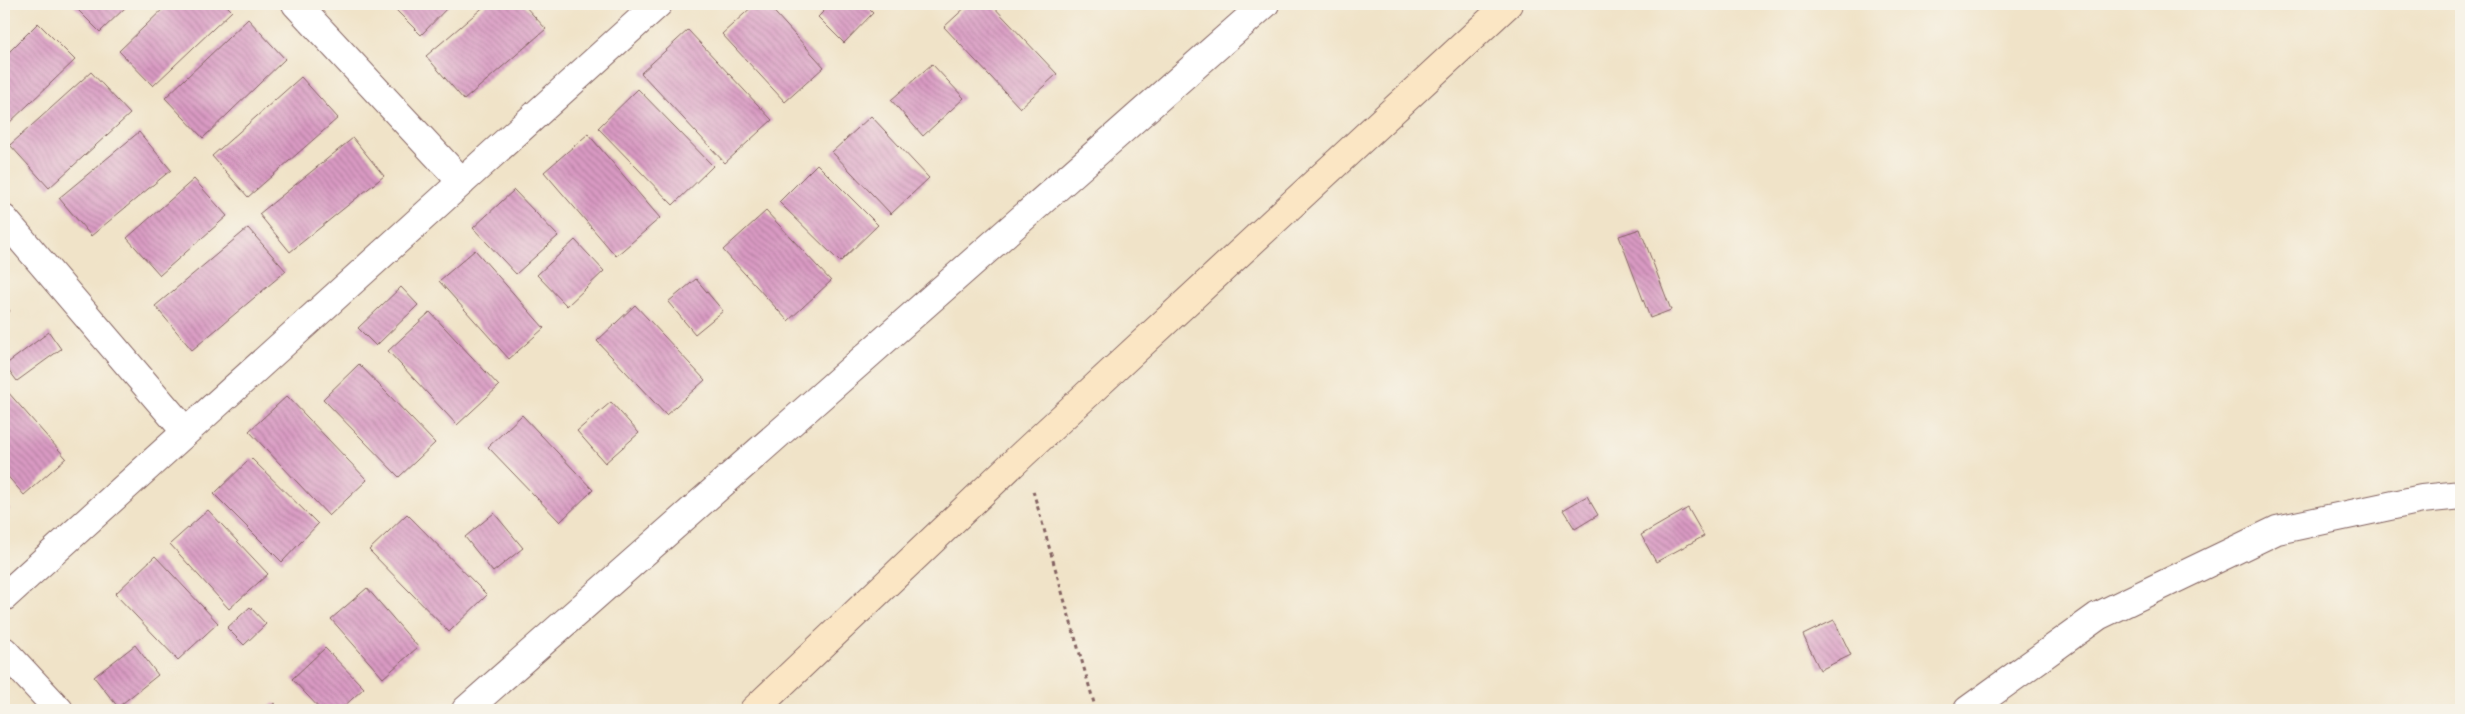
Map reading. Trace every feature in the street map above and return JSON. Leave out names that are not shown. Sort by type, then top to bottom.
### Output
[{"type":"street","points":[[296,4],[462,182]]},
{"type":"street","points":[[4,597],[658,4]]},
{"type":"street","points":[[466,710],[1265,4]]},
{"type":"street","points":[[754,710],[1023,454],[1508,4]]},
{"type":"street","points":[[4,219],[186,432]]},
{"type":"street","points":[[1968,710],[2098,616],[2277,530],[2422,499],[2461,495]]},
{"type":"street","points":[[4,651],[59,710]]},
{"type":"path","points":[[1023,454],[1096,710]]},
{"type":"building","points":[[72,4],[129,4],[100,32]]},
{"type":"building","points":[[168,4],[225,4],[232,11],[153,86],[119,51]]},
{"type":"building","points":[[390,4],[451,4],[421,35]]},
{"type":"building","points":[[487,4],[523,4],[546,29],[464,100],[426,56]]},
{"type":"building","points":[[755,4],[767,4],[824,67],[785,102],[722,34]]},
{"type":"building","points":[[831,4],[864,4],[873,13],[844,43],[818,17]]},
{"type":"building","points":[[969,4],[991,4],[1057,74],[1020,108],[944,27]]},
{"type":"building","points":[[248,19],[285,59],[203,138],[165,98]]},
{"type":"building","points":[[38,23],[75,60],[7,125],[4,122],[4,57]]},
{"type":"building","points":[[688,30],[772,120],[725,163],[641,73]]},
{"type":"building","points":[[932,64],[964,98],[923,136],[891,100]]},
{"type":"building","points":[[91,72],[130,114],[49,188],[10,145]]},
{"type":"building","points":[[301,77],[338,118],[248,197],[212,156]]},
{"type":"building","points":[[638,89],[713,166],[673,205],[598,128]]},
{"type":"building","points":[[871,116],[929,178],[891,214],[832,152]]},
{"type":"building","points":[[139,132],[171,170],[91,236],[59,198]]},
{"type":"building","points":[[588,134],[660,218],[616,256],[544,172]]},
{"type":"building","points":[[353,138],[384,176],[290,252],[259,214]]},
{"type":"building","points":[[817,164],[878,225],[840,262],[779,202]]},
{"type":"building","points":[[194,179],[227,216],[160,275],[127,238]]},
{"type":"building","points":[[514,190],[558,236],[516,274],[473,228]]},
{"type":"building","points":[[766,211],[831,281],[788,321],[723,250]]},
{"type":"building","points":[[248,228],[286,271],[192,350],[155,306]]},
{"type":"building","points":[[1640,229],[1671,310],[1650,318],[1619,236]]},
{"type":"building","points":[[575,240],[604,271],[567,306],[537,275]]},
{"type":"building","points":[[475,250],[544,328],[509,359],[439,281]]},
{"type":"building","points":[[696,279],[723,311],[695,334],[668,302]]},
{"type":"building","points":[[401,287],[418,305],[376,346],[358,328]]},
{"type":"building","points":[[4,304],[10,311],[4,317]]},
{"type":"building","points":[[635,305],[705,380],[666,415],[597,341]]},
{"type":"building","points":[[430,312],[499,386],[457,425],[388,351]]},
{"type":"building","points":[[49,332],[61,349],[17,381],[5,365]]},
{"type":"building","points":[[359,364],[435,443],[399,477],[323,399]]},
{"type":"building","points":[[7,391],[66,458],[24,495],[4,472],[4,394]]},
{"type":"building","points":[[287,396],[367,480],[329,516],[249,431]]},
{"type":"building","points":[[611,402],[639,433],[605,463],[577,431]]},
{"type":"building","points":[[522,415],[593,490],[560,522],[488,447]]},
{"type":"building","points":[[251,458],[318,524],[282,562],[214,494]]},
{"type":"building","points":[[1587,496],[1598,515],[1575,529],[1563,510]]},
{"type":"building","points":[[4,502],[10,509],[4,515]]},
{"type":"building","points":[[1688,508],[1704,536],[1656,562],[1641,535]]},
{"type":"building","points":[[208,510],[268,574],[229,609],[170,544]]},
{"type":"building","points":[[494,513],[523,548],[493,572],[465,537]]},
{"type":"building","points":[[407,514],[487,595],[449,632],[369,550]]},
{"type":"building","points":[[155,556],[218,623],[178,660],[115,594]]},
{"type":"building","points":[[367,588],[418,647],[383,678],[331,619]]},
{"type":"building","points":[[250,607],[266,624],[244,645],[227,628]]},
{"type":"building","points":[[1834,620],[1851,655],[1820,670],[1803,635]]},
{"type":"building","points":[[135,645],[158,675],[118,707],[94,677]]},
{"type":"building","points":[[325,648],[364,688],[340,710],[321,710],[292,679]]},
{"type":"building","points":[[274,703],[280,710],[266,710]]}]
